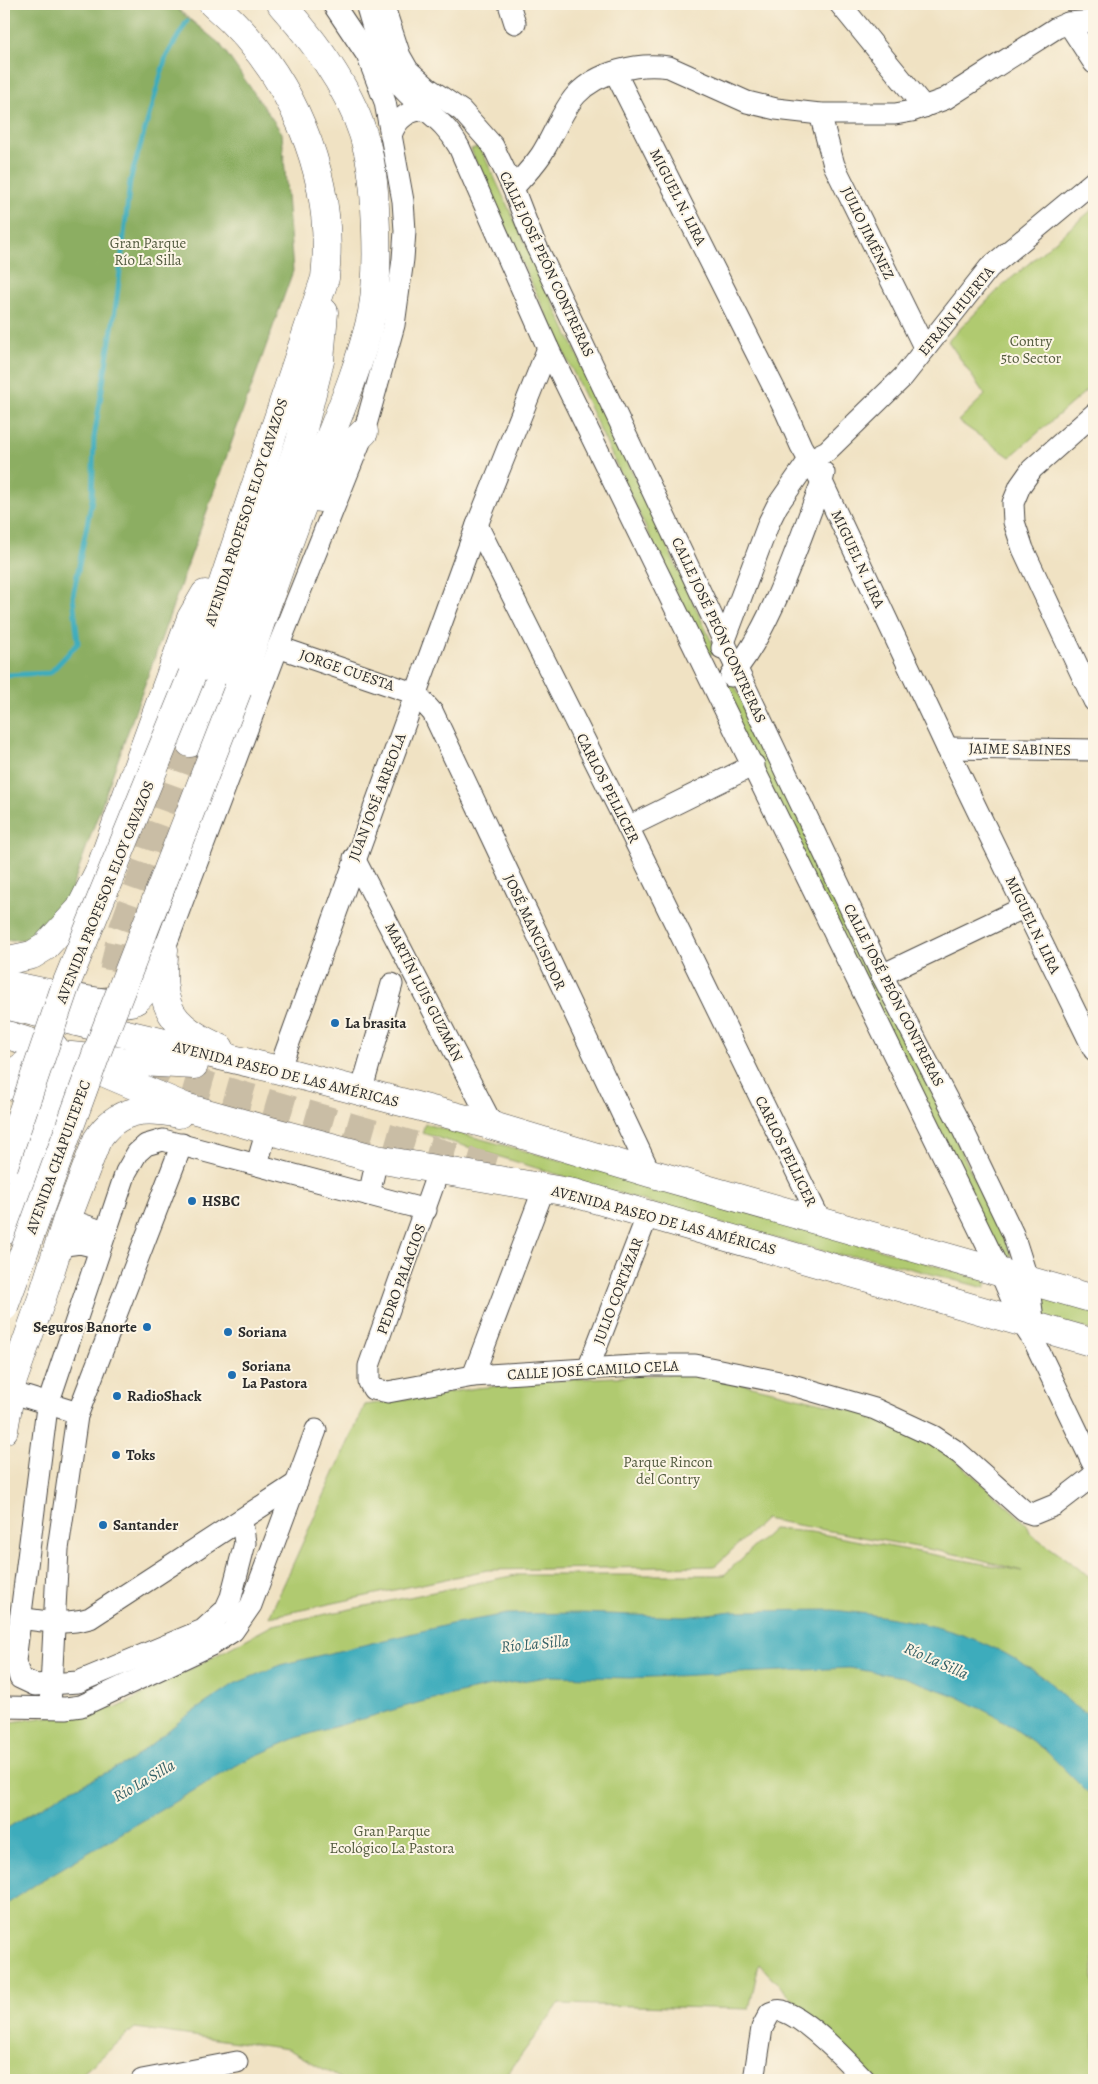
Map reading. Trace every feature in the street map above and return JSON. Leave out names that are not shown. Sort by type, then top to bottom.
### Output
[{"type":"main road","name":"AVENIDA PROFESOR ELOY CAVAZOS","points":[[55,1043],[65,987],[192,675],[325,278],[328,252],[325,216],[313,155],[301,123],[286,92],[269,65],[253,44],[213,4]]},
{"type":"main road","points":[[108,1033],[238,689],[285,549],[358,362],[372,311],[377,262],[372,178],[368,151],[346,95],[328,65],[299,24],[280,4]]},
{"type":"main road","points":[[190,743],[300,441],[320,361],[324,323],[325,278]]},
{"type":"main road","points":[[285,549],[317,503],[351,445],[364,432]]},
{"type":"main road","points":[[4,961],[32,955],[45,948],[80,909],[100,869],[191,618],[235,545]]},
{"type":"main road","points":[[68,923],[65,942],[68,971],[72,984],[80,998]]},
{"type":"main road","points":[[4,984],[122,1004],[136,1000],[145,988],[164,950]]},
{"type":"main road","points":[[164,950],[162,990],[170,1012],[199,1038],[269,1067]]},
{"type":"main road","points":[[11,1007],[55,1043],[116,1061],[183,1055],[317,1094],[353,1098],[364,1097],[365,1093]]},
{"type":"main road","name":"AVENIDA PASEO DE LAS AMÉRICAS","points":[[11,1007],[183,1055],[269,1067],[493,1126],[650,1173],[1094,1299]]},
{"type":"main road","name":"AVENIDA CHAPULTEPEC","points":[[4,1307],[108,1033]]},
{"type":"main road","name":"AVENIDA PASEO DE LAS AMÉRICAS","points":[[4,1034],[39,1045],[55,1043],[185,1107],[377,1159],[574,1193],[1031,1330],[1094,1343]]},
{"type":"main road","points":[[4,1087],[18,1069],[55,1043]]},
{"type":"main road","points":[[4,1166],[55,1043]]},
{"type":"main road","points":[[4,1231],[52,1102],[60,1072],[55,1043]]},
{"type":"main road","points":[[183,1055],[169,1085],[172,1097],[185,1107]]},
{"type":"main road","points":[[4,1430],[8,1396],[67,1219],[97,1140],[105,1128],[121,1116],[155,1109],[230,1124],[258,1127]]},
{"type":"street","points":[[340,12],[361,16],[372,4]]},
{"type":"street","name":"CALLE JOSÉ PEÓN CONTRERAS","points":[[372,4],[390,72],[404,89],[429,110],[450,132],[459,147],[548,348],[706,672],[754,765],[1001,1274],[1031,1330]]},
{"type":"street","name":"CALLE JOSÉ PEÓN CONTRERAS","points":[[372,4],[408,70],[428,88],[462,111],[483,132],[493,146],[513,188],[532,237],[882,975],[962,1128],[1013,1234],[1028,1280],[1031,1330]]},
{"type":"street","points":[[840,4],[924,107]]},
{"type":"street","points":[[164,950],[278,647],[364,432],[394,325],[403,259],[403,201],[385,102],[367,55],[340,12]]},
{"type":"street","points":[[513,188],[540,156],[574,97],[583,88],[615,72],[642,66],[668,67],[747,102],[776,109],[820,114],[879,115],[924,107],[945,99],[1056,28],[1068,23],[1094,21]]},
{"type":"street","points":[[1068,23],[1094,63]]},
{"type":"street","name":"MIGUEL N. LIRA","points":[[615,72],[818,456]]},
{"type":"street","points":[[391,136],[394,128],[406,114],[419,109],[429,110]]},
{"type":"street","name":"JULIO JIMÉNEZ","points":[[820,114],[834,165],[925,349]]},
{"type":"street","points":[[459,147],[483,132]]},
{"type":"street","name":"EFRAÍN HUERTA","points":[[706,672],[725,644],[773,514],[818,456],[903,376],[989,268],[1094,181]]},
{"type":"street","points":[[477,525],[548,348]]},
{"type":"street","points":[[1094,414],[1032,469],[1020,486],[1013,503],[1014,522],[1023,549],[1094,701]]},
{"type":"street","points":[[716,692],[738,668],[752,648],[771,609],[822,482],[818,456]]},
{"type":"street","name":"MIGUEL N. LIRA","points":[[822,482],[947,748],[1094,1050]]},
{"type":"street","name":"JUAN JOSÉ ARREOLA","points":[[269,1067],[354,858],[477,525]]},
{"type":"street","name":"CARLOS PELLICER","points":[[477,525],[628,827],[821,1222]]},
{"type":"street","name":"JORGE CUESTA","points":[[278,647],[416,694]]},
{"type":"street","name":"JOSÉ MANCISIDOR","points":[[416,694],[433,713],[650,1173]]},
{"type":"street","name":"JAIME SABINES","points":[[947,748],[1094,750]]},
{"type":"street","points":[[628,827],[754,765]]},
{"type":"street","name":"MARTÍN LUIS GUZMÁN","points":[[354,858],[493,1126]]},
{"type":"street","points":[[882,975],[1025,907]]},
{"type":"street","points":[[365,1093],[392,984]]},
{"type":"street","points":[[257,1164],[258,1127]]},
{"type":"street","points":[[242,1521],[245,1543],[231,1597],[225,1610],[212,1623],[196,1633],[134,1657],[92,1678],[68,1684],[35,1685],[26,1682],[17,1673],[15,1661],[48,1403],[102,1240],[126,1172],[136,1153],[146,1145],[163,1140],[426,1210]]},
{"type":"street","points":[[50,1707],[58,1549],[78,1413],[182,1144]]},
{"type":"street","points":[[369,1195],[377,1159]]},
{"type":"street","name":"PEDRO PALACIOS","points":[[372,1389],[369,1382],[369,1366],[440,1169]]},
{"type":"street","points":[[473,1376],[544,1188]]},
{"type":"street","name":"JULIO CORTÁZAR","points":[[588,1369],[648,1214]]},
{"type":"street","points":[[67,1219],[102,1240]]},
{"type":"street","points":[[58,1246],[102,1240]]},
{"type":"street","points":[[1031,1330],[1094,1466]]},
{"type":"street","name":"CALLE JOSÉ CAMILO CELA","points":[[372,1389],[388,1392],[473,1376],[695,1365],[789,1384],[875,1409],[933,1436],[959,1453],[1024,1511],[1033,1514],[1055,1504],[1094,1475]]},
{"type":"street","points":[[8,1396],[48,1403],[78,1413]]},
{"type":"street","points":[[4,1706],[66,1708],[97,1700],[211,1645],[233,1632],[251,1605],[316,1430]]},
{"type":"street","points":[[20,1618],[54,1623],[74,1623],[90,1618],[242,1521],[297,1483]]},
{"type":"street","points":[[754,2080],[762,2028],[767,2018],[775,2011],[784,2011],[805,2024],[865,2080]]},
{"type":"street","points":[[142,2080],[237,2062]]},
{"type":"green space","name":"Gran Parque Río La Silla","points":[[4,4],[171,4],[220,44],[282,133],[293,271],[59,924],[33,938],[20,940],[4,940]]},
{"type":"green space","points":[[480,147],[716,651],[706,657],[478,168],[471,149]]},
{"type":"green space","name":"Contry 5to Sector","points":[[1094,208],[1094,384],[1010,457],[958,421],[985,395],[948,341],[1000,288]]},
{"type":"green space","points":[[733,682],[1012,1256],[996,1259],[721,692]]},
{"type":"green space","points":[[425,1124],[760,1214],[987,1281],[985,1288],[866,1257],[837,1255],[690,1215],[422,1133]]},
{"type":"green space","points":[[1033,1291],[1094,1309],[1094,1331],[1036,1315]]},
{"type":"green space","name":"Gran Parque Ecológico La Pastora","points":[[698,1373],[868,1414],[939,1445],[1026,1523],[1031,1534],[1077,1567],[1094,1582],[1094,2080],[869,2080],[759,1964],[749,2009],[559,2004],[503,2080],[343,2080],[288,2049],[135,2028],[75,2080],[4,2080],[4,1723],[119,1707],[273,1625],[516,1575],[724,1575],[773,1529],[811,1532],[1022,1571],[971,1557],[765,1519],[715,1566],[487,1570],[269,1617],[365,1405],[477,1388],[574,1379]]},
{"type":"water","name":"Río La Silla","points":[[833,1610],[904,1620],[972,1638],[1015,1659],[1043,1677],[1074,1706],[1094,1716],[1094,1799],[1046,1751],[999,1718],[958,1697],[904,1677],[849,1668],[630,1678],[551,1676],[486,1687],[421,1702],[296,1738],[244,1761],[42,1880],[4,1906],[4,1830],[64,1793],[130,1761],[185,1717],[234,1684],[280,1665],[451,1624],[507,1614],[581,1613],[685,1617],[732,1611]]},
{"type":"waterway","points":[[4,675],[50,673],[78,643],[73,596],[92,499],[94,438],[117,298],[130,181],[166,57],[187,21]]},
{"type":"tunnel","points":[[118,1012],[111,983],[121,934],[190,743]]},
{"type":"tunnel","points":[[148,1060],[178,1077],[507,1172]]},
{"type":"place","name":"La brasita","points":[[335,1023]]},
{"type":"place","name":"HSBC","points":[[192,1201]]},
{"type":"place","name":"Seguros Banorte","points":[[147,1327]]},
{"type":"place","name":"Soriana","points":[[228,1332]]},
{"type":"place","name":"Soriana La Pastora","points":[[232,1375]]},
{"type":"place","name":"RadioShack","points":[[117,1396]]},
{"type":"place","name":"Toks","points":[[116,1455]]},
{"type":"place","name":"Santander","points":[[103,1525]]},
{"type":"park label","name":"Parque Rincon del Contry","points":[[668,1470]]}]
